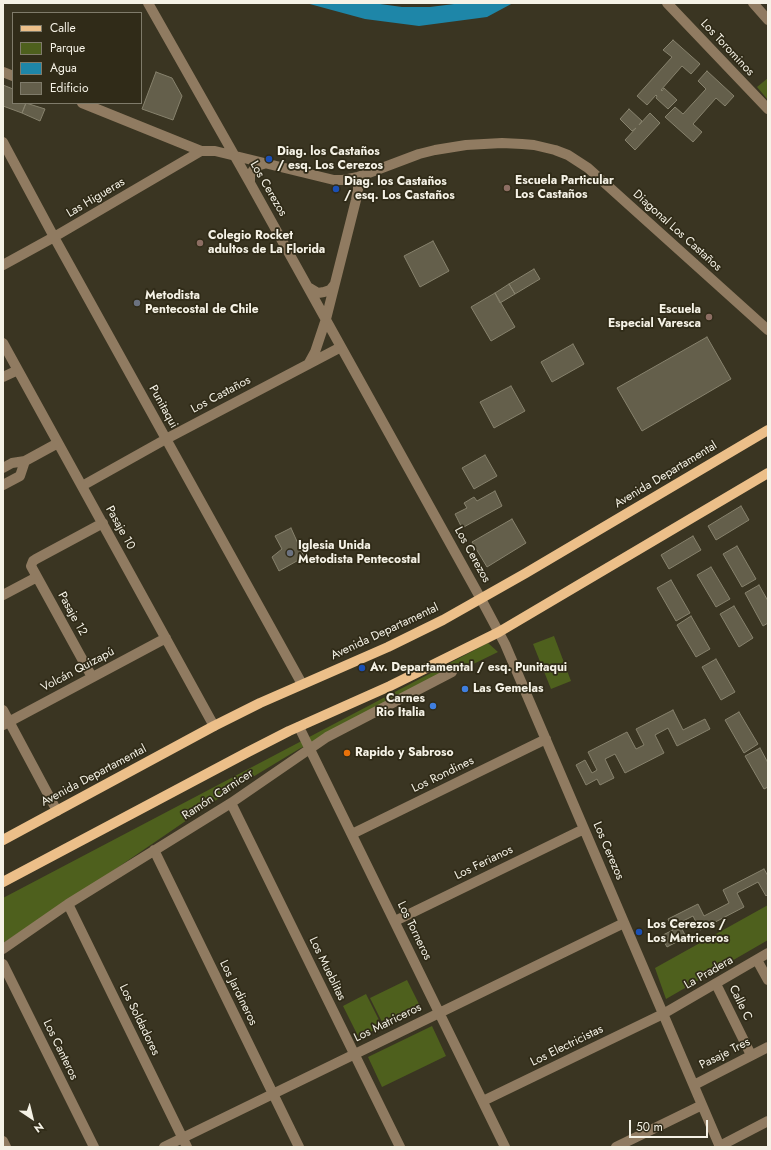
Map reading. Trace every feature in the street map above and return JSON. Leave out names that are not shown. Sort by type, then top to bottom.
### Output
[{"type":"main road","name":"Avenida Departamental","points":[[3,840],[214,726],[302,684],[388,647],[443,620],[768,430]]},
{"type":"main road","points":[[3,882],[299,726],[396,683],[499,632],[768,472]]},
{"type":"street","name":"Los Cerezos","points":[[148,3],[326,319],[499,632],[720,1146]]},
{"type":"street","name":"Los Torominos","points":[[667,3],[768,110]]},
{"type":"street","points":[[752,3],[768,20]]},
{"type":"street","name":"Diagonal Los Castaños","points":[[84,104],[201,151],[211,151],[267,163],[324,179],[343,180],[358,177],[419,154],[466,145],[502,143],[522,144],[555,150],[568,155],[588,168],[768,330]]},
{"type":"street","name":"Punitaqui","points":[[3,142],[54,237],[302,684]]},
{"type":"street","name":"Las Higueras","points":[[3,265],[201,151]]},
{"type":"street","points":[[250,183],[250,175],[254,169],[267,163]]},
{"type":"street","points":[[309,363],[315,352],[326,319],[356,200],[358,177]]},
{"type":"street","points":[[307,286],[318,293],[330,290],[334,285]]},
{"type":"street","name":"Pasaje 10","points":[[3,343],[214,726]]},
{"type":"street","name":"Los Castaños","points":[[82,486],[166,439],[341,347]]},
{"type":"street","points":[[3,377],[18,370]]},
{"type":"street","points":[[3,468],[12,463],[25,461],[58,443]]},
{"type":"street","points":[[3,485],[20,476],[25,461]]},
{"type":"street","name":"Pasaje 12","points":[[92,677],[31,566],[36,559],[102,524]]},
{"type":"street","points":[[3,595],[37,577]]},
{"type":"street","name":"Volcán Quizapú","points":[[6,723],[166,638]]},
{"type":"street","name":"Ramón Carnicer","points":[[3,949],[68,904],[231,803],[327,737],[452,672]]},
{"type":"street","points":[[3,710],[6,723],[57,811]]},
{"type":"street","name":"Los Torneros","points":[[299,726],[505,1147]]},
{"type":"street","name":"Los Rondines","points":[[352,834],[546,739]]},
{"type":"street","name":"Los Mueblitas","points":[[231,803],[400,1147]]},
{"type":"street","name":"Los Ferianos","points":[[395,921],[584,829]]},
{"type":"street","name":"Los Jardineros","points":[[154,850],[299,1147]]},
{"type":"street","name":"Los Soldadores","points":[[68,904],[185,1142]]},
{"type":"street","name":"Los Matriceros","points":[[164,1147],[185,1142],[273,1094],[624,923]]},
{"type":"street","name":"La Pradera","points":[[663,1014],[768,954]]},
{"type":"street","points":[[757,960],[768,980]]},
{"type":"street","name":"Los Canteros","points":[[3,964],[94,1147]]},
{"type":"street","name":"Calle C","points":[[716,984],[751,1055]]},
{"type":"street","name":"Los Electricistas","points":[[483,1101],[663,1014]]},
{"type":"street","name":"Pasaje Tres","points":[[694,1085],[768,1047]]},
{"type":"street","points":[[616,1147],[702,1105]]},
{"type":"street","points":[[720,1146],[768,1121]]},
{"type":"street","points":[[3,1141],[6,1147]]},
{"type":"green space","points":[[768,78],[768,100],[757,87]]},
{"type":"green space","points":[[554,636],[571,681],[551,689],[533,644]]},
{"type":"green space","points":[[488,643],[498,652],[299,749],[228,792],[60,907],[3,943],[3,898]]},
{"type":"green space","points":[[768,905],[768,940],[666,999],[655,968]]},
{"type":"green space","points":[[407,980],[419,1004],[382,1022],[370,998]]},
{"type":"green space","points":[[366,994],[382,1026],[359,1038],[343,1006]]},
{"type":"green space","points":[[432,1026],[446,1056],[382,1087],[368,1057]]},
{"type":"water","points":[[306,3],[373,3],[402,7],[430,7],[462,3],[513,3],[487,17],[419,26],[365,19]]},
{"type":"building","points":[[673,40],[700,64],[691,74],[682,66],[661,90],[662,91],[664,88],[677,100],[668,109],[656,98],[656,95],[647,105],[637,96],[672,57],[663,50]]},
{"type":"building","points":[[707,71],[734,96],[725,106],[716,98],[693,124],[702,132],[693,142],[665,117],[675,107],[683,114],[706,89],[698,81]]},
{"type":"building","points":[[156,72],[172,78],[182,96],[173,120],[142,109]]},
{"type":"building","points":[[3,85],[12,89],[12,104],[26,104],[22,113],[3,106]]},
{"type":"building","points":[[26,104],[45,109],[40,121],[22,113]]},
{"type":"building","points":[[629,109],[642,121],[639,125],[650,113],[660,123],[635,150],[625,140],[636,128],[632,131],[620,119]]},
{"type":"building","points":[[433,241],[449,271],[420,287],[404,256]]},
{"type":"building","points":[[534,269],[540,279],[515,294],[509,284]]},
{"type":"building","points":[[509,284],[515,294],[500,303],[495,293]]},
{"type":"building","points":[[495,293],[515,327],[491,341],[471,307]]},
{"type":"building","points":[[707,337],[731,379],[642,431],[617,388]]},
{"type":"building","points":[[573,344],[584,364],[552,382],[541,362]]},
{"type":"building","points":[[511,386],[525,411],[494,428],[480,402]]},
{"type":"building","points":[[485,455],[497,476],[474,489],[462,468]]},
{"type":"building","points":[[495,491],[502,506],[462,528],[455,514],[467,508],[464,503],[474,497],[477,501]]},
{"type":"building","points":[[741,506],[749,520],[716,540],[708,526]]},
{"type":"building","points":[[512,519],[526,543],[487,567],[472,542]]},
{"type":"building","name":"Iglesia Unida Metodista Pentecostal","points":[[291,528],[304,557],[279,571],[272,557],[282,549],[275,536]]},
{"type":"building","points":[[693,536],[701,550],[669,569],[661,555]]},
{"type":"building","points":[[737,546],[756,579],[742,587],[723,554]]},
{"type":"building","points":[[711,567],[730,599],[716,607],[697,575]]},
{"type":"building","points":[[671,580],[690,613],[676,621],[657,588]]},
{"type":"building","points":[[759,585],[768,601],[768,623],[763,626],[745,593]]},
{"type":"building","points":[[734,606],[753,638],[739,647],[720,614]]},
{"type":"building","points":[[691,616],[710,649],[696,657],[677,625]]},
{"type":"building","points":[[716,659],[735,692],[721,700],[702,667]]},
{"type":"building","points":[[673,710],[683,730],[705,719],[710,729],[677,746],[668,728],[655,735],[664,753],[625,773],[615,754],[605,759],[614,778],[600,785],[597,779],[586,785],[576,765],[585,760],[592,773],[597,770],[588,752],[627,732],[636,749],[644,745],[636,729]]},
{"type":"building","points":[[739,712],[758,744],[744,753],[725,720]]},
{"type":"building","points":[[760,748],[768,763],[768,787],[764,789],[745,756]]},
{"type":"building","points":[[764,869],[768,876],[768,894],[766,896],[758,882],[737,893],[744,907],[700,930],[693,916],[679,923],[686,937],[667,947],[661,936],[673,930],[668,919],[698,904],[704,916],[729,903],[723,890]]},
{"type":"place","name":"Diag. los Castaños / esq. Los Cerezos","points":[[269,159]]},
{"type":"place","name":"Escuela Particular Los Castaños","points":[[507,188]]},
{"type":"place","name":"Diag. los Castaños / esq. Los Castaños","points":[[336,189]]},
{"type":"place","name":"Colegio Rocket adultos de La Florida","points":[[200,243]]},
{"type":"place","name":"Metodista Pentecostal de Chile","points":[[137,303]]},
{"type":"place","name":"Escuela Especial Varesca","points":[[709,317]]},
{"type":"place","name":"Iglesia Unida Metodista Pentecostal","points":[[290,553]]},
{"type":"place","name":"Av. Departamental / esq. Punitaqui","points":[[362,668]]},
{"type":"place","name":"Las Gemelas","points":[[465,689]]},
{"type":"place","name":"Carnes Rio Italia","points":[[433,706]]},
{"type":"place","name":"Rapido y Sabroso","points":[[347,753]]},
{"type":"place","name":"Los Cerezos / Los Matriceros","points":[[639,932]]}]
